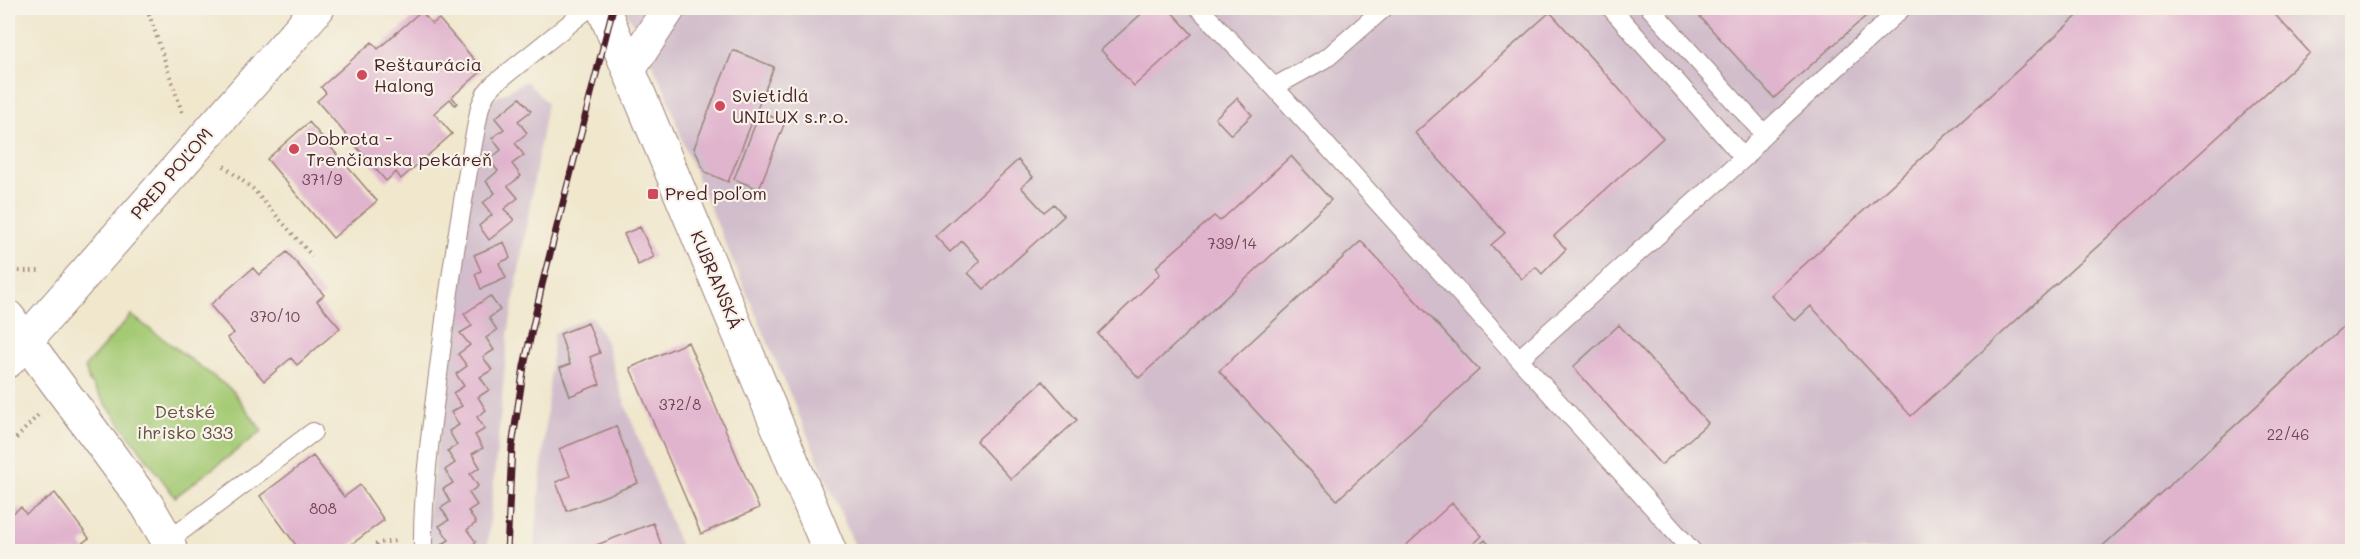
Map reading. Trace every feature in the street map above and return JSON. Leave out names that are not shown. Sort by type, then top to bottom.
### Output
[{"type":"street","name":"PRED POĽOM","points":[[170,546],[147,505],[14,339],[318,8]]},
{"type":"street","name":"KUBRANSKÁ","points":[[603,8],[630,68],[689,217],[830,552]]},
{"type":"street","points":[[630,68],[669,8]]},
{"type":"lane","points":[[422,546],[430,442],[447,300],[459,214],[480,107],[486,93],[494,84],[589,8]]},
{"type":"lane","points":[[1199,8],[1274,87],[1694,552]]},
{"type":"lane","points":[[1274,87],[1328,57],[1384,8]]},
{"type":"lane","points":[[1611,8],[1744,158]]},
{"type":"lane","points":[[1650,8],[1764,134]]},
{"type":"lane","points":[[1520,358],[1744,158],[1764,134],[1902,8]]},
{"type":"lane","points":[[170,546],[313,432]]},
{"type":"path","points":[[147,8],[183,115]]},
{"type":"path","points":[[216,160],[253,189],[312,256]]},
{"type":"path","points":[[8,447],[47,407]]},
{"type":"path","points":[[366,552],[378,543],[422,546]]},
{"type":"shaded area","points":[[625,8],[2352,8],[2352,551],[857,551],[686,151],[665,90]]},
{"type":"shaded area","points":[[526,81],[547,103],[508,335],[487,551],[423,552],[480,107]]},
{"type":"shaded area","points":[[592,316],[606,342],[622,396],[682,551],[534,552],[554,333]]},
{"type":"green space","name":"Detské ihrisko 333","points":[[131,315],[233,391],[262,431],[175,497],[89,381],[85,367]]},
{"type":"building","points":[[1148,8],[1168,8],[1192,34],[1134,86],[1101,50]]},
{"type":"building","points":[[1692,8],[1875,8],[1774,98]]},
{"type":"building","points":[[2086,8],[2269,8],[2310,53],[1911,416],[1811,306],[1795,321],[1771,295]]},
{"type":"building","points":[[421,11],[432,24],[439,19],[483,70],[452,97],[457,103],[455,105],[450,99],[434,113],[452,134],[401,179],[396,172],[386,181],[317,101],[326,93],[321,87],[372,42],[378,49]]},
{"type":"building","points":[[1550,12],[1663,138],[1554,236],[1566,249],[1542,274],[1536,267],[1522,279],[1491,245],[1505,233],[1415,133]]},
{"type":"building","points":[[733,50],[774,67],[728,182],[705,172],[694,148]]},
{"type":"building","points":[[520,98],[531,111],[518,121],[527,133],[515,143],[524,155],[512,164],[521,176],[508,186],[518,198],[504,209],[514,220],[489,240],[479,226],[492,215],[483,203],[495,193],[486,181],[498,171],[489,160],[501,150],[492,138],[504,129],[495,118]]},
{"type":"building","points":[[1237,98],[1252,115],[1231,135],[1215,118]]},
{"type":"building","points":[[760,112],[785,122],[759,189],[734,179]]},
{"type":"building","points":[[309,122],[377,201],[333,238],[267,159]]},
{"type":"building","points":[[1291,156],[1331,200],[1139,378],[1098,334],[1160,274],[1156,267],[1214,216],[1220,221]]},
{"type":"building","points":[[1018,160],[1033,177],[1021,187],[1044,212],[1054,204],[1064,216],[984,289],[968,273],[980,261],[962,241],[950,252],[935,236]]},
{"type":"building","points":[[640,227],[654,257],[638,265],[624,234]]},
{"type":"building","points":[[1361,241],[1479,370],[1337,500],[1219,371]]},
{"type":"building","points":[[504,242],[510,258],[499,263],[506,278],[481,289],[475,274],[481,271],[474,255]]},
{"type":"building","points":[[287,252],[324,295],[317,301],[340,328],[297,365],[291,358],[264,381],[227,338],[234,333],[210,305],[253,268],[259,275]]},
{"type":"building","points":[[490,296],[500,310],[489,318],[497,330],[486,338],[494,350],[483,357],[492,370],[480,377],[489,390],[478,397],[486,410],[477,417],[485,429],[475,435],[483,448],[472,454],[480,467],[470,474],[478,486],[469,493],[477,505],[468,511],[476,523],[467,530],[476,542],[466,549],[468,552],[443,552],[439,546],[449,540],[439,526],[449,520],[441,508],[450,502],[443,489],[453,483],[445,470],[455,463],[447,451],[457,445],[449,431],[459,425],[451,412],[462,406],[453,393],[464,386],[456,374],[467,366],[458,354],[470,345],[460,333],[472,326],[464,314]]},
{"type":"building","points":[[2352,319],[2352,552],[2096,552]]},
{"type":"building","points":[[588,323],[600,353],[590,357],[600,384],[570,396],[560,368],[570,364],[560,334]]},
{"type":"building","points":[[1619,325],[1708,423],[1661,465],[1573,367]]},
{"type":"building","points":[[688,342],[759,508],[701,534],[630,368]]},
{"type":"building","points":[[1043,381],[1077,420],[1011,479],[976,441]]},
{"type":"building","points":[[616,426],[638,483],[567,511],[556,482],[570,476],[559,449]]},
{"type":"building","points":[[313,456],[344,497],[360,485],[384,520],[341,552],[301,552],[260,496]]},
{"type":"building","points":[[55,493],[89,538],[81,544],[87,552],[8,552],[8,517],[21,507],[26,514]]},
{"type":"building","points":[[1452,503],[1482,536],[1465,552],[1399,552]]},
{"type":"building","points":[[653,523],[664,552],[581,552],[581,551]]},
{"type":"building","points":[[1485,540],[1496,552],[1472,552]]},
{"type":"railway","points":[[507,552],[512,447],[524,366],[542,285],[613,8]]},
{"type":"place","name":"Reštaurácia Halong","points":[[362,75]]},
{"type":"place","name":"Svietidlá UNILUX s.r.o.","points":[[720,106]]},
{"type":"place","name":"Dobrota - Trenčianska pekáreň","points":[[294,149]]},
{"type":"place","name":"Pred poľom","points":[[653,194]]}]
